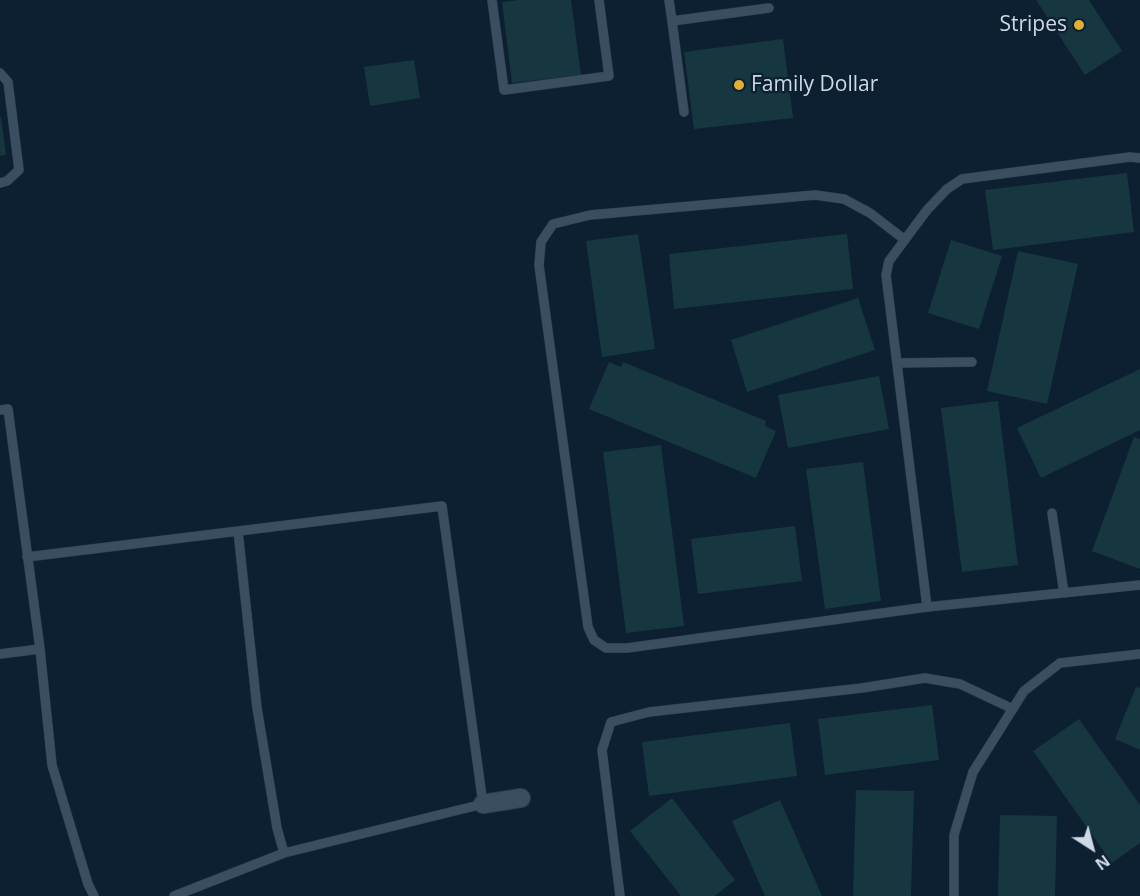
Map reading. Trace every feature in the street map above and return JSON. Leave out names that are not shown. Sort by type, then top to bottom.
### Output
[{"type":"street","points":[[483,804],[521,798]]},
{"type":"lane","points":[[492,0],[504,90],[609,76],[599,0]]},
{"type":"lane","points":[[669,0],[684,112]]},
{"type":"lane","points":[[672,21],[769,8]]},
{"type":"lane","points":[[0,74],[8,82],[19,170],[7,181],[0,183]]},
{"type":"lane","points":[[927,607],[886,275],[890,261],[927,210],[947,189],[962,179],[1130,157],[1140,158]]},
{"type":"lane","points":[[905,240],[870,213],[844,199],[815,195],[590,215],[554,224],[541,242],[539,265],[588,627],[594,640],[606,648],[627,648],[927,607],[1140,585]]},
{"type":"lane","points":[[897,363],[972,362]]},
{"type":"lane","points":[[0,410],[8,409],[40,649],[52,765],[88,884],[94,896]]},
{"type":"lane","points":[[27,557],[442,506],[483,804],[284,853],[174,896]]},
{"type":"lane","points":[[1052,513],[1064,593]]},
{"type":"lane","points":[[238,531],[257,708],[277,828],[284,853]]},
{"type":"lane","points":[[0,654],[40,649]]},
{"type":"lane","points":[[954,896],[954,835],[973,772],[1024,692],[1060,663],[1140,654]]},
{"type":"lane","points":[[620,896],[602,750],[611,722],[649,712],[862,688],[925,678],[960,684],[1013,709]]},
{"type":"building","points":[[571,0],[581,75],[512,83],[502,2]]},
{"type":"building","name":"Stripes","points":[[1036,0],[1089,0],[1122,51],[1085,75]]},
{"type":"building","name":"Family Dollar","points":[[783,39],[793,118],[694,129],[684,52]]},
{"type":"building","points":[[414,60],[420,98],[370,106],[364,67]]},
{"type":"building","points":[[0,117],[6,155],[0,156]]},
{"type":"building","points":[[1127,173],[1134,232],[993,250],[985,190]]},
{"type":"building","points":[[638,234],[655,349],[602,357],[586,241]]},
{"type":"building","points":[[847,234],[853,289],[674,309],[669,254]]},
{"type":"building","points":[[951,240],[1002,256],[979,329],[928,313]]},
{"type":"building","points":[[1018,251],[1078,264],[1047,404],[987,391]]},
{"type":"building","points":[[858,298],[875,350],[747,392],[731,340]]},
{"type":"building","points":[[609,362],[621,367],[623,362],[766,421],[765,426],[776,431],[756,478],[589,409]]},
{"type":"building","points":[[1140,369],[1140,430],[1041,478],[1017,428]]},
{"type":"building","points":[[879,376],[889,429],[788,448],[778,395]]},
{"type":"building","points":[[998,401],[1018,565],[962,572],[941,408]]},
{"type":"building","points":[[1134,437],[1140,439],[1140,569],[1092,551]]},
{"type":"building","points":[[661,445],[684,626],[626,633],[603,452]]},
{"type":"building","points":[[863,462],[881,601],[825,609],[806,469]]},
{"type":"building","points":[[795,526],[802,581],[698,594],[691,539]]},
{"type":"building","points":[[1136,687],[1140,688],[1140,750],[1115,739]]},
{"type":"building","points":[[932,705],[939,760],[825,775],[818,719]]},
{"type":"building","points":[[1079,719],[1140,805],[1140,843],[1112,863],[1033,751]]},
{"type":"building","points":[[790,723],[797,776],[649,796],[642,742]]},
{"type":"building","points":[[856,790],[914,791],[911,896],[853,896]]},
{"type":"building","points":[[672,798],[735,880],[715,896],[681,896],[630,831]]},
{"type":"building","points":[[780,800],[822,896],[765,896],[732,821]]},
{"type":"building","points":[[1000,815],[1057,816],[1055,896],[998,896]]},
{"type":"place","name":"Stripes","points":[[1079,25]]},
{"type":"place","name":"Family Dollar","points":[[739,85]]}]
